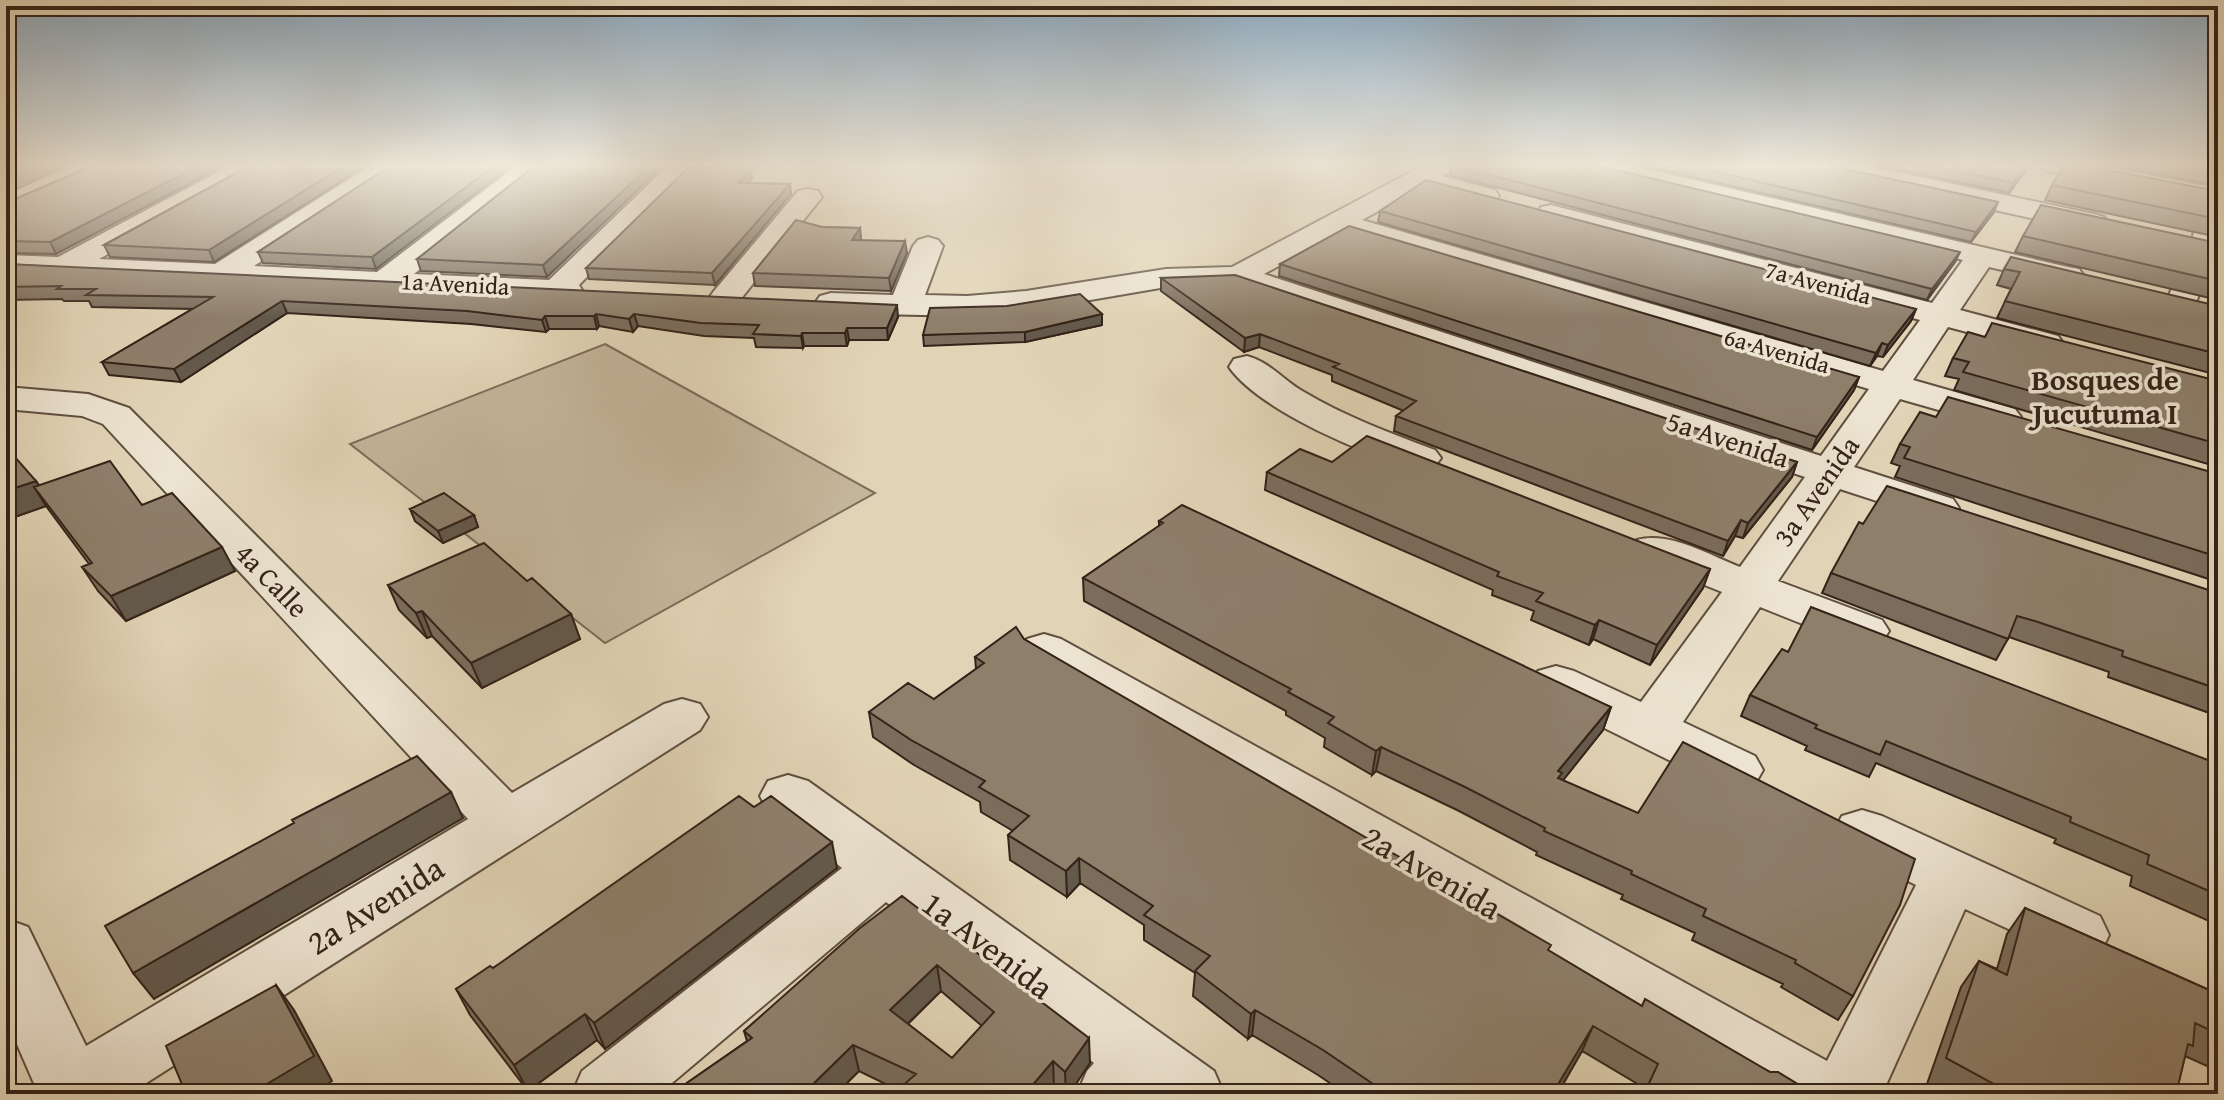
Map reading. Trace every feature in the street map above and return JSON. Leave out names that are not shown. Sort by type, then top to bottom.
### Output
[{"type":"street","points":[[64,266],[157,215]]},
{"type":"street","points":[[221,274],[312,215]]},
{"type":"street","points":[[385,281],[469,215]]},
{"type":"street","points":[[556,290],[632,215]]},
{"type":"street","points":[[790,215],[710,297],[967,306],[1026,301],[1166,278],[1238,276],[1348,215]]},
{"type":"street","name":"7a Avenida","points":[[1561,215],[2079,351]]},
{"type":"street","points":[[1812,215],[2089,281]]},
{"type":"street","points":[[2059,215],[2113,227]]},
{"type":"street","points":[[2151,296],[2194,307],[2211,248],[2215,215]]},
{"type":"street","name":"6a Avenida","points":[[1336,222],[2040,429]]},
{"type":"street","points":[[2174,240],[2211,248]]},
{"type":"street","points":[[905,305],[928,246]]},
{"type":"street","name":"3a Avenida","points":[[1651,728],[1982,255]]},
{"type":"street","name":"1a Avenida","points":[[6,264],[602,292]]},
{"type":"street","name":"5a Avenida","points":[[1238,276],[1979,522]]},
{"type":"street","points":[[1247,367],[1289,399],[1341,427],[1458,473]]},
{"type":"street","name":"4a Calle","points":[[6,398],[88,405],[116,416],[507,824]]},
{"type":"street","points":[[1619,535],[1896,644]]},
{"type":"street","name":"2a Avenida","points":[[1044,650],[1821,1094]]},
{"type":"street","points":[[1509,661],[1950,877],[2119,954]]},
{"type":"street","name":"2a Avenida","points":[[71,1093],[682,717]]},
{"type":"street","name":"1a Avenida","points":[[788,796],[885,868],[1148,1083]]},
{"type":"street","points":[[607,1094],[885,868]]},
{"type":"street","points":[[1847,1094],[1950,877]]},
{"type":"street","points":[[6,946],[71,1093]]},
{"type":"shaded area","points":[[605,344],[875,493],[605,643],[350,444]]},
{"type":"building","points":[[6,215],[102,215],[50,242],[6,241]]},
{"type":"building","points":[[159,215],[265,215],[209,250],[104,245]]},
{"type":"building","points":[[314,215],[428,215],[372,257],[258,252]]},
{"type":"building","points":[[472,215],[597,215],[543,265],[417,259]]},
{"type":"building","points":[[640,215],[763,215],[712,273],[586,268]]},
{"type":"building","points":[[1395,215],[1560,215],[1916,309],[1888,345],[1882,343],[1876,353]]},
{"type":"building","points":[[1646,215],[1806,215],[1960,252],[1932,289]]},
{"type":"building","points":[[1904,215],[1988,215],[1976,232]]},
{"type":"building","points":[[2035,215],[2089,215],[2218,243],[2218,281],[2023,236]]},
{"type":"building","points":[[796,220],[822,227],[860,228],[852,240],[905,241],[889,278],[753,273]]},
{"type":"building","points":[[1349,226],[1859,377],[1817,437],[1280,264]]},
{"type":"building","points":[[2011,257],[2218,306],[2218,354],[2005,301],[2020,272],[2004,269]]},
{"type":"building","points":[[6,264],[897,305],[887,328],[847,328],[845,333],[802,333],[801,336],[753,334],[759,325],[701,323],[634,314],[629,319],[596,314],[545,316],[542,320],[467,311],[282,301],[174,369],[102,362],[213,297],[86,295],[96,289],[6,287]]},
{"type":"building","points":[[1235,275],[1797,462],[1748,523],[1741,520],[1728,541],[1396,416],[1416,401],[1333,367],[1339,364],[1260,334],[1245,338],[1161,278]]},
{"type":"building","points":[[1080,294],[1102,314],[1025,332],[923,335],[930,308],[1007,306]]},
{"type":"building","points":[[1992,323],[2218,381],[2218,444],[1963,372],[1969,362],[1953,358],[1968,332],[1985,337]]},
{"type":"building","points":[[1948,397],[2218,474],[2218,557],[1904,458],[1910,447],[1900,444],[1920,412],[1936,417]]},
{"type":"building","points":[[1367,436],[1710,569],[1657,645],[1599,620],[1595,625],[1536,601],[1543,593],[1497,576],[1499,572],[1267,472],[1300,449],[1332,462]]},
{"type":"building","points":[[6,447],[36,481],[6,491]]},
{"type":"building","points":[[110,461],[142,505],[172,493],[222,547],[111,596],[82,567],[92,563],[34,487]]},
{"type":"building","points":[[1887,486],[2218,593],[2218,689],[2122,656],[2123,651],[2035,621],[2017,616],[2008,639],[1831,573],[1859,522],[1863,524]]},
{"type":"building","points":[[444,493],[474,515],[438,531],[410,509]]},
{"type":"building","points":[[1182,505],[1611,707],[1558,771],[1562,773],[1558,778],[1638,813],[1683,742],[1915,859],[1900,905],[1853,996],[1795,963],[1796,960],[1703,916],[1706,909],[1544,831],[1545,828],[1465,787],[1381,747],[1376,751],[1328,723],[1334,717],[1288,692],[1291,689],[1083,578],[1163,523],[1159,521]]},
{"type":"building","points":[[484,543],[527,581],[532,578],[571,614],[471,663],[422,611],[416,613],[388,585]]},
{"type":"building","points":[[1811,607],[2218,764],[2218,895],[2147,864],[2149,855],[2070,822],[2071,817],[1886,741],[1880,755],[1815,728],[1817,725],[1750,695],[1782,649],[1788,652]]},
{"type":"building","points":[[1016,627],[1024,639],[1551,945],[1548,950],[1642,1006],[1645,999],[1770,1072],[1778,1072],[1806,1089],[1803,1094],[1644,1094],[1658,1064],[1593,1026],[1557,1086],[1571,1094],[1388,1094],[1323,1050],[1255,1010],[1251,1014],[1195,971],[1210,956],[1144,915],[1153,906],[1079,858],[1066,871],[1008,835],[1029,816],[979,787],[985,781],[911,740],[869,712],[908,683],[934,699],[984,663],[975,657]]},
{"type":"building","points":[[417,756],[451,792],[133,973],[105,926],[294,823],[292,820]]},
{"type":"building","points":[[739,796],[754,807],[771,796],[832,842],[594,1023],[585,1014],[514,1065],[456,989],[490,966],[493,968]]},
{"type":"building","points":[[902,896],[1089,1038],[1065,1072],[1053,1061],[1025,1094],[893,1094],[916,1074],[853,1045],[803,1094],[671,1094],[752,1038],[744,1031],[860,928]],"holes":[[[937,965],[994,1012],[952,1058],[890,1010]]]},
{"type":"building","points":[[2025,908],[2218,994],[2218,1034],[2195,1023],[2193,1046],[2188,1044],[2176,1094],[2012,1094],[1946,1058],[1979,961],[2007,975]]},
{"type":"building","points":[[276,985],[314,1056],[250,1094],[186,1094],[166,1046]]},
{"type":"district","name":"Bosques de Jucutuma I","points":[[2105,397]]}]
